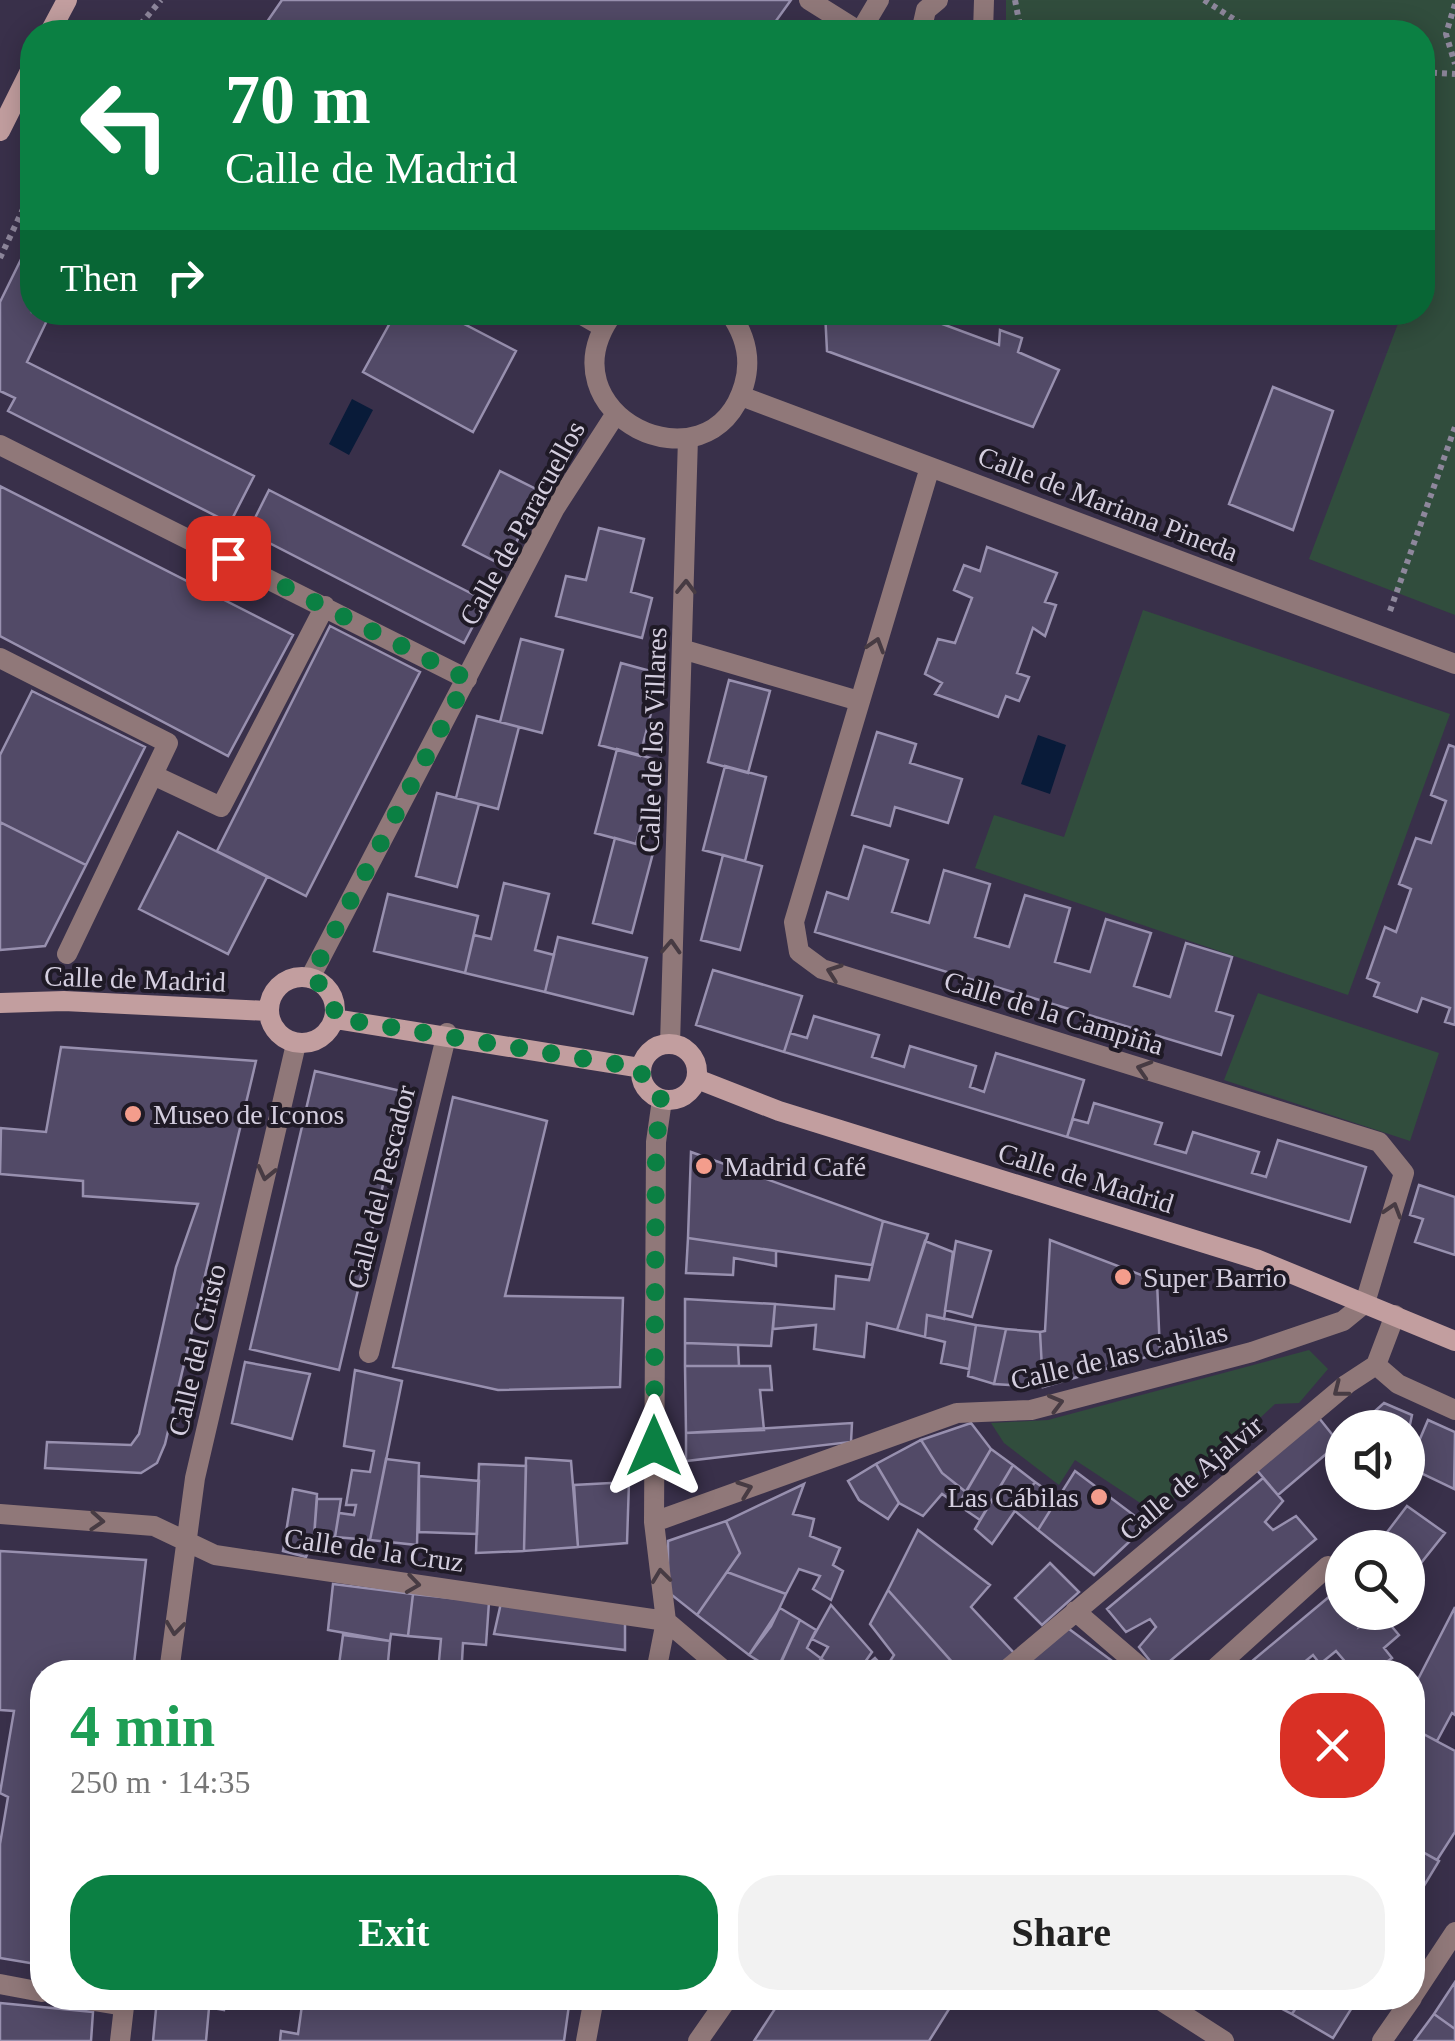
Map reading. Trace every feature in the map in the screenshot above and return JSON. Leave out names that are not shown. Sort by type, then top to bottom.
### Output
[{"type":"street","points":[[809,0],[841,20]]},
{"type":"street","points":[[924,20],[926,10],[938,0]]},
{"type":"street","points":[[0,131],[20,91]]},
{"type":"street","points":[[606,325],[596,349],[595,373],[602,395],[615,414],[636,431],[661,438],[688,438],[710,430],[741,396],[748,373],[747,350],[735,325]]},
{"type":"street","name":"Calle de Mariana Pineda","points":[[741,396],[1455,664]]},
{"type":"street","name":"Calle de Paracuellos","points":[[310,978],[555,508],[615,414]]},
{"type":"street","name":"Calle de los Villares","points":[[670,1044],[685,650],[688,438]]},
{"type":"street","points":[[0,444],[467,679]]},
{"type":"street","name":"Calle de la Campiña","points":[[930,467],[794,922],[798,952],[822,970],[1379,1142],[1404,1173],[1364,1303]]},
{"type":"street","points":[[153,774],[221,807],[325,606]]},
{"type":"street","points":[[685,650],[859,700]]},
{"type":"street","points":[[0,684],[5,660],[168,744],[67,954]]},
{"type":"street","points":[[310,978],[326,986],[334,1001],[335,1018],[327,1034],[313,1043],[296,1044],[282,1038],[268,1011],[271,996],[280,984],[310,978]]},
{"type":"street","name":"Calle de Madrid","points":[[0,1004],[64,1001],[268,1011]]},
{"type":"street","points":[[335,1018],[641,1068]]},
{"type":"street","name":"Calle del Pescador","points":[[369,1353],[447,1034]]},
{"type":"street","name":"Calle del Cristo","points":[[170,1660],[195,1478],[296,1044]]},
{"type":"street","points":[[670,1044],[686,1049],[696,1062],[697,1079],[690,1092],[678,1100],[662,1100],[643,1082],[641,1068],[646,1055],[670,1044]]},
{"type":"street","name":"Calle de Madrid","points":[[697,1079],[778,1111],[1256,1259],[1455,1341]]},
{"type":"street","points":[[658,1660],[666,1621],[654,1522],[656,1142],[662,1100]]},
{"type":"street","name":"Calle de las Cabilas","points":[[654,1522],[957,1413],[1031,1410],[1252,1352],[1343,1321],[1364,1303]]},
{"type":"street","points":[[1394,1315],[1376,1365],[1398,1384],[1455,1410]]},
{"type":"street","name":"Calle de Ajalvir","points":[[1018,1660],[1347,1384],[1376,1365]]},
{"type":"street","name":"Calle de la Cruz","points":[[0,1514],[154,1526],[216,1554],[666,1621]]},
{"type":"street","points":[[1225,1660],[1325,1569]]},
{"type":"street","points":[[1075,1611],[1132,1660]]},
{"type":"street","points":[[666,1621],[712,1660]]},
{"type":"street","points":[[1425,1977],[1455,1932]]},
{"type":"street","points":[[0,1984],[30,1990]]},
{"type":"street","points":[[120,2041],[123,2010]]},
{"type":"street","points":[[586,2041],[592,2010]]},
{"type":"street","points":[[698,2041],[720,2010]]},
{"type":"street","points":[[1175,2010],[1224,2041]]},
{"type":"street","points":[[1382,2041],[1403,2010]]},
{"type":"path","points":[[144,20],[161,0]]},
{"type":"path","points":[[1204,0],[1235,20]]},
{"type":"path","points":[[1455,4],[1446,34],[1455,64]]},
{"type":"path","points":[[0,258],[20,216]]},
{"type":"path","points":[[1381,636],[1455,427]]},
{"type":"green space","points":[[1006,0],[1455,0],[1455,615],[1309,559],[1397,325],[1435,325],[1435,20],[1006,20]]},
{"type":"green space","points":[[1143,610],[1450,714],[1348,995],[975,868],[994,815],[1064,837]]},
{"type":"green space","points":[[1258,993],[1439,1053],[1410,1141],[1224,1080]]},
{"type":"green space","points":[[1309,1350],[1328,1369],[1299,1403],[1275,1404],[1157,1514],[1075,1460],[1059,1485],[1004,1443],[991,1423],[1048,1420]]},
{"type":"water","points":[[352,399],[373,410],[349,455],[329,444]]},
{"type":"water","points":[[1038,735],[1066,745],[1050,794],[1021,784]]},
{"type":"building","points":[[282,0],[791,0],[777,20],[268,20]]},
{"type":"building","points":[[20,261],[20,325],[45,325],[27,362],[254,476],[230,523],[8,411],[15,398],[0,391],[0,302]]},
{"type":"building","points":[[389,325],[466,325],[516,351],[473,432],[363,372]]},
{"type":"building","points":[[826,325],[945,325],[999,345],[1000,330],[1022,338],[1018,352],[1059,370],[1033,427],[827,351]]},
{"type":"building","points":[[1273,387],[1333,411],[1293,530],[1229,504]]},
{"type":"building","points":[[500,471],[542,492],[504,566],[463,545]]},
{"type":"building","points":[[0,486],[293,635],[228,756],[0,636]]},
{"type":"building","points":[[269,490],[486,601],[464,643],[248,532]]},
{"type":"building","points":[[599,528],[644,539],[631,592],[652,598],[642,638],[556,616],[566,576],[586,580]]},
{"type":"building","points":[[987,547],[1057,573],[1045,602],[1056,605],[1045,636],[1033,628],[1017,673],[1029,677],[1019,701],[1006,696],[998,717],[935,694],[942,683],[925,674],[938,639],[955,643],[972,598],[954,590],[964,565],[980,571]]},
{"type":"building","points":[[330,626],[420,672],[306,896],[217,851]]},
{"type":"building","points":[[521,639],[563,650],[542,733],[500,722]]},
{"type":"building","points":[[621,663],[661,674],[640,756],[599,745]]},
{"type":"building","points":[[729,680],[770,691],[748,773],[708,762]]},
{"type":"building","points":[[32,691],[145,747],[86,865],[0,822],[0,755]]},
{"type":"building","points":[[477,716],[519,727],[498,809],[456,798]]},
{"type":"building","points":[[877,732],[916,744],[910,763],[962,779],[948,823],[895,807],[890,826],[852,815]]},
{"type":"building","points":[[1449,745],[1455,747],[1455,1025],[1445,1022],[1450,1008],[1422,998],[1417,1012],[1374,996],[1379,983],[1367,978],[1385,927],[1396,932],[1411,889],[1399,884],[1416,838],[1431,843],[1446,801],[1431,795]]},
{"type":"building","points":[[617,749],[658,760],[636,844],[595,833]]},
{"type":"building","points":[[725,766],[766,777],[745,861],[703,850]]},
{"type":"building","points":[[437,793],[479,804],[457,887],[416,876]]},
{"type":"building","points":[[0,822],[86,865],[45,946],[0,950]]},
{"type":"building","points":[[178,832],[267,877],[228,954],[139,909]]},
{"type":"building","points":[[615,838],[654,849],[632,933],[593,923]]},
{"type":"building","points":[[864,846],[908,860],[892,912],[929,923],[944,870],[990,884],[975,937],[1009,947],[1025,895],[1070,908],[1055,962],[1090,972],[1106,919],[1151,933],[1134,986],[1170,997],[1186,943],[1232,957],[1216,1011],[1233,1016],[1221,1055],[815,932],[827,892],[848,899]]},
{"type":"building","points":[[723,855],[762,866],[740,950],[701,940]]},
{"type":"building","points":[[504,883],[549,894],[535,950],[554,955],[545,992],[465,973],[474,935],[491,939]]},
{"type":"building","points":[[388,894],[478,916],[465,973],[374,951]]},
{"type":"building","points":[[558,937],[647,958],[633,1014],[545,992]]},
{"type":"building","points":[[713,970],[802,996],[784,1052],[696,1025]]},
{"type":"building","points":[[814,1016],[879,1035],[872,1057],[904,1067],[910,1046],[976,1066],[970,1087],[984,1092],[996,1053],[1084,1080],[1067,1137],[784,1052],[790,1033],[807,1038]]},
{"type":"building","points":[[61,1047],[256,1061],[165,1444],[157,1463],[141,1473],[45,1468],[47,1442],[131,1445],[139,1434],[176,1267],[198,1204],[83,1196],[83,1181],[0,1174],[1,1128],[46,1132]]},
{"type":"building","points":[[315,1071],[405,1092],[339,1370],[250,1349]]},
{"type":"building","points":[[453,1097],[547,1121],[505,1296],[623,1298],[620,1387],[498,1390],[393,1367]]},
{"type":"building","points":[[1094,1103],[1162,1123],[1155,1144],[1186,1153],[1193,1132],[1259,1152],[1252,1173],[1266,1177],[1278,1140],[1366,1167],[1350,1222],[1067,1137],[1073,1119],[1088,1123]]},
{"type":"building","points":[[691,1152],[883,1221],[872,1265],[688,1238]]},
{"type":"building","points":[[1419,1185],[1455,1197],[1455,1255],[1415,1242],[1423,1219],[1410,1215]]},
{"type":"building","points":[[883,1221],[928,1234],[897,1330],[867,1323],[864,1357],[814,1349],[816,1325],[773,1329],[775,1304],[834,1309],[836,1276],[869,1280]]},
{"type":"building","points":[[688,1238],[776,1251],[776,1266],[734,1258],[733,1275],[686,1273]]},
{"type":"building","points":[[1050,1240],[1157,1281],[1160,1353],[1043,1387],[1040,1332],[1045,1331]]},
{"type":"building","points":[[925,1241],[953,1252],[944,1319],[927,1315],[925,1337],[897,1330]]},
{"type":"building","points":[[956,1241],[991,1251],[972,1317],[945,1310]]},
{"type":"building","points":[[685,1299],[775,1304],[771,1346],[685,1343]]},
{"type":"building","points":[[927,1315],[976,1325],[969,1369],[941,1363],[945,1342],[925,1337]]},
{"type":"building","points":[[976,1325],[1006,1329],[994,1384],[968,1376]]},
{"type":"building","points":[[1006,1329],[1040,1332],[1043,1387],[994,1384]]},
{"type":"building","points":[[685,1343],[738,1345],[739,1366],[685,1366]]},
{"type":"building","points":[[245,1362],[310,1374],[292,1439],[232,1423]]},
{"type":"building","points":[[685,1366],[770,1366],[772,1390],[760,1390],[764,1430],[686,1433]]},
{"type":"building","points":[[355,1370],[402,1381],[370,1540],[335,1537],[339,1513],[354,1515],[356,1505],[346,1505],[352,1470],[370,1472],[374,1451],[344,1446]]},
{"type":"building","points":[[1384,1403],[1400,1410],[1376,1410]]},
{"type":"building","points":[[1319,1418],[1325,1426],[1325,1455],[1278,1495],[1255,1468]]},
{"type":"building","points":[[1428,1420],[1455,1432],[1454,1489],[1425,1475]]},
{"type":"building","points":[[852,1423],[851,1442],[686,1461],[686,1433]]},
{"type":"building","points":[[971,1423],[991,1449],[966,1492],[942,1473],[921,1440]]},
{"type":"building","points":[[921,1440],[942,1473],[966,1492],[958,1505],[942,1494],[923,1516],[899,1503],[876,1464]]},
{"type":"building","points":[[991,1449],[1013,1465],[980,1520],[958,1505]]},
{"type":"building","points":[[526,1458],[571,1461],[578,1547],[524,1551]]},
{"type":"building","points":[[386,1459],[419,1463],[417,1545],[370,1540]]},
{"type":"building","points":[[479,1464],[526,1466],[524,1551],[476,1553]]},
{"type":"building","points":[[876,1464],[899,1503],[888,1519],[859,1500],[848,1481]]},
{"type":"building","points":[[1013,1465],[1035,1482],[992,1544],[975,1529]]},
{"type":"building","points":[[1075,1471],[1147,1525],[1094,1575],[1038,1530]]},
{"type":"building","points":[[419,1476],[479,1481],[477,1534],[419,1532]]},
{"type":"building","points":[[1263,1478],[1283,1501],[1265,1522],[1273,1530],[1296,1516],[1316,1539],[1171,1660],[1149,1660],[1139,1647],[1156,1627],[1150,1619],[1126,1632],[1107,1609]]},
{"type":"building","points":[[629,1482],[627,1543],[578,1547],[574,1485]]},
{"type":"building","points":[[1035,1482],[1058,1498],[1038,1530],[1015,1511]]},
{"type":"building","points":[[804,1484],[793,1514],[814,1519],[810,1536],[840,1548],[833,1565],[843,1571],[831,1600],[813,1589],[820,1576],[799,1569],[786,1594],[727,1572],[740,1553],[726,1521]]},
{"type":"building","points":[[293,1489],[317,1494],[314,1537],[306,1557],[283,1551]]},
{"type":"building","points":[[317,1499],[341,1499],[335,1537],[314,1537]]},
{"type":"building","points":[[1404,1510],[1413,1510],[1445,1533],[1425,1558],[1425,1530],[1389,1530]]},
{"type":"building","points":[[726,1521],[740,1553],[697,1615],[668,1592],[668,1541]]},
{"type":"building","points":[[918,1530],[990,1585],[971,1607],[1014,1653],[1006,1660],[950,1660],[888,1590]]},
{"type":"building","points":[[0,1551],[146,1560],[134,1660],[30,1660],[30,1963],[0,1958],[0,1844],[8,1797],[0,1793],[14,1711],[0,1710]]},
{"type":"building","points":[[1050,1563],[1079,1592],[1042,1625],[1015,1598]]},
{"type":"building","points":[[727,1572],[786,1594],[771,1626],[749,1655],[697,1615]]},
{"type":"building","points":[[333,1584],[413,1594],[408,1636],[391,1634],[390,1641],[328,1630]]},
{"type":"building","points":[[888,1590],[950,1660],[891,1660],[894,1655],[870,1624]]},
{"type":"building","points":[[413,1594],[489,1602],[486,1645],[463,1643],[462,1660],[439,1660],[441,1639],[408,1636]]},
{"type":"building","points":[[1325,1600],[1325,1630],[1395,1630],[1399,1635],[1384,1648],[1392,1658],[1389,1660],[1344,1660],[1336,1651],[1325,1660],[1317,1660],[1313,1655],[1307,1660],[1253,1660]]},
{"type":"building","points":[[501,1603],[625,1620],[625,1650],[494,1634]]},
{"type":"building","points":[[831,1605],[872,1652],[866,1660],[820,1660],[828,1647],[812,1639]]},
{"type":"building","points":[[1455,1607],[1455,1715],[1452,1713],[1437,1741],[1425,1735],[1425,1666]]},
{"type":"building","points":[[780,1608],[800,1620],[782,1660],[757,1660],[749,1655]]},
{"type":"building","points":[[800,1620],[816,1630],[807,1648],[823,1660],[782,1660]]},
{"type":"building","points":[[1065,1626],[1111,1660],[1027,1660]]},
{"type":"building","points":[[343,1635],[390,1641],[388,1660],[340,1660]]},
{"type":"building","points":[[1425,1735],[1455,1751],[1455,1832],[1437,1860],[1425,1853]]},
{"type":"building","points":[[1425,1853],[1439,1861],[1425,1884]]},
{"type":"building","points":[[1455,1982],[1455,2029],[1434,2014]]},
{"type":"building","points":[[0,2003],[30,2006],[30,2010],[93,2012],[91,2041],[0,2041]]},
{"type":"building","points":[[156,2010],[209,2010],[206,2041],[153,2041]]},
{"type":"building","points":[[301,2010],[568,2010],[564,2041],[280,2041],[281,2031],[298,2034]]},
{"type":"building","points":[[774,2010],[948,2010],[929,2041],[754,2041]]},
{"type":"building","points":[[1294,2010],[1350,2010],[1333,2038],[1292,2014]]},
{"type":"building","points":[[1434,2014],[1455,2029],[1455,2041],[1414,2041]]},
{"type":"place","name":"Museo de Iconos","points":[[133,1114]]},
{"type":"place","name":"Madrid Café","points":[[704,1166]]},
{"type":"place","name":"Super Barrio","points":[[1123,1277]]},
{"type":"place","name":"Las Cábilas","points":[[1099,1497]]},
{"type":"route","points":[[228,558],[467,679],[310,978],[326,986],[334,1001],[335,1018],[641,1068],[650,1093],[662,1100],[656,1142],[654,1446]]}]
